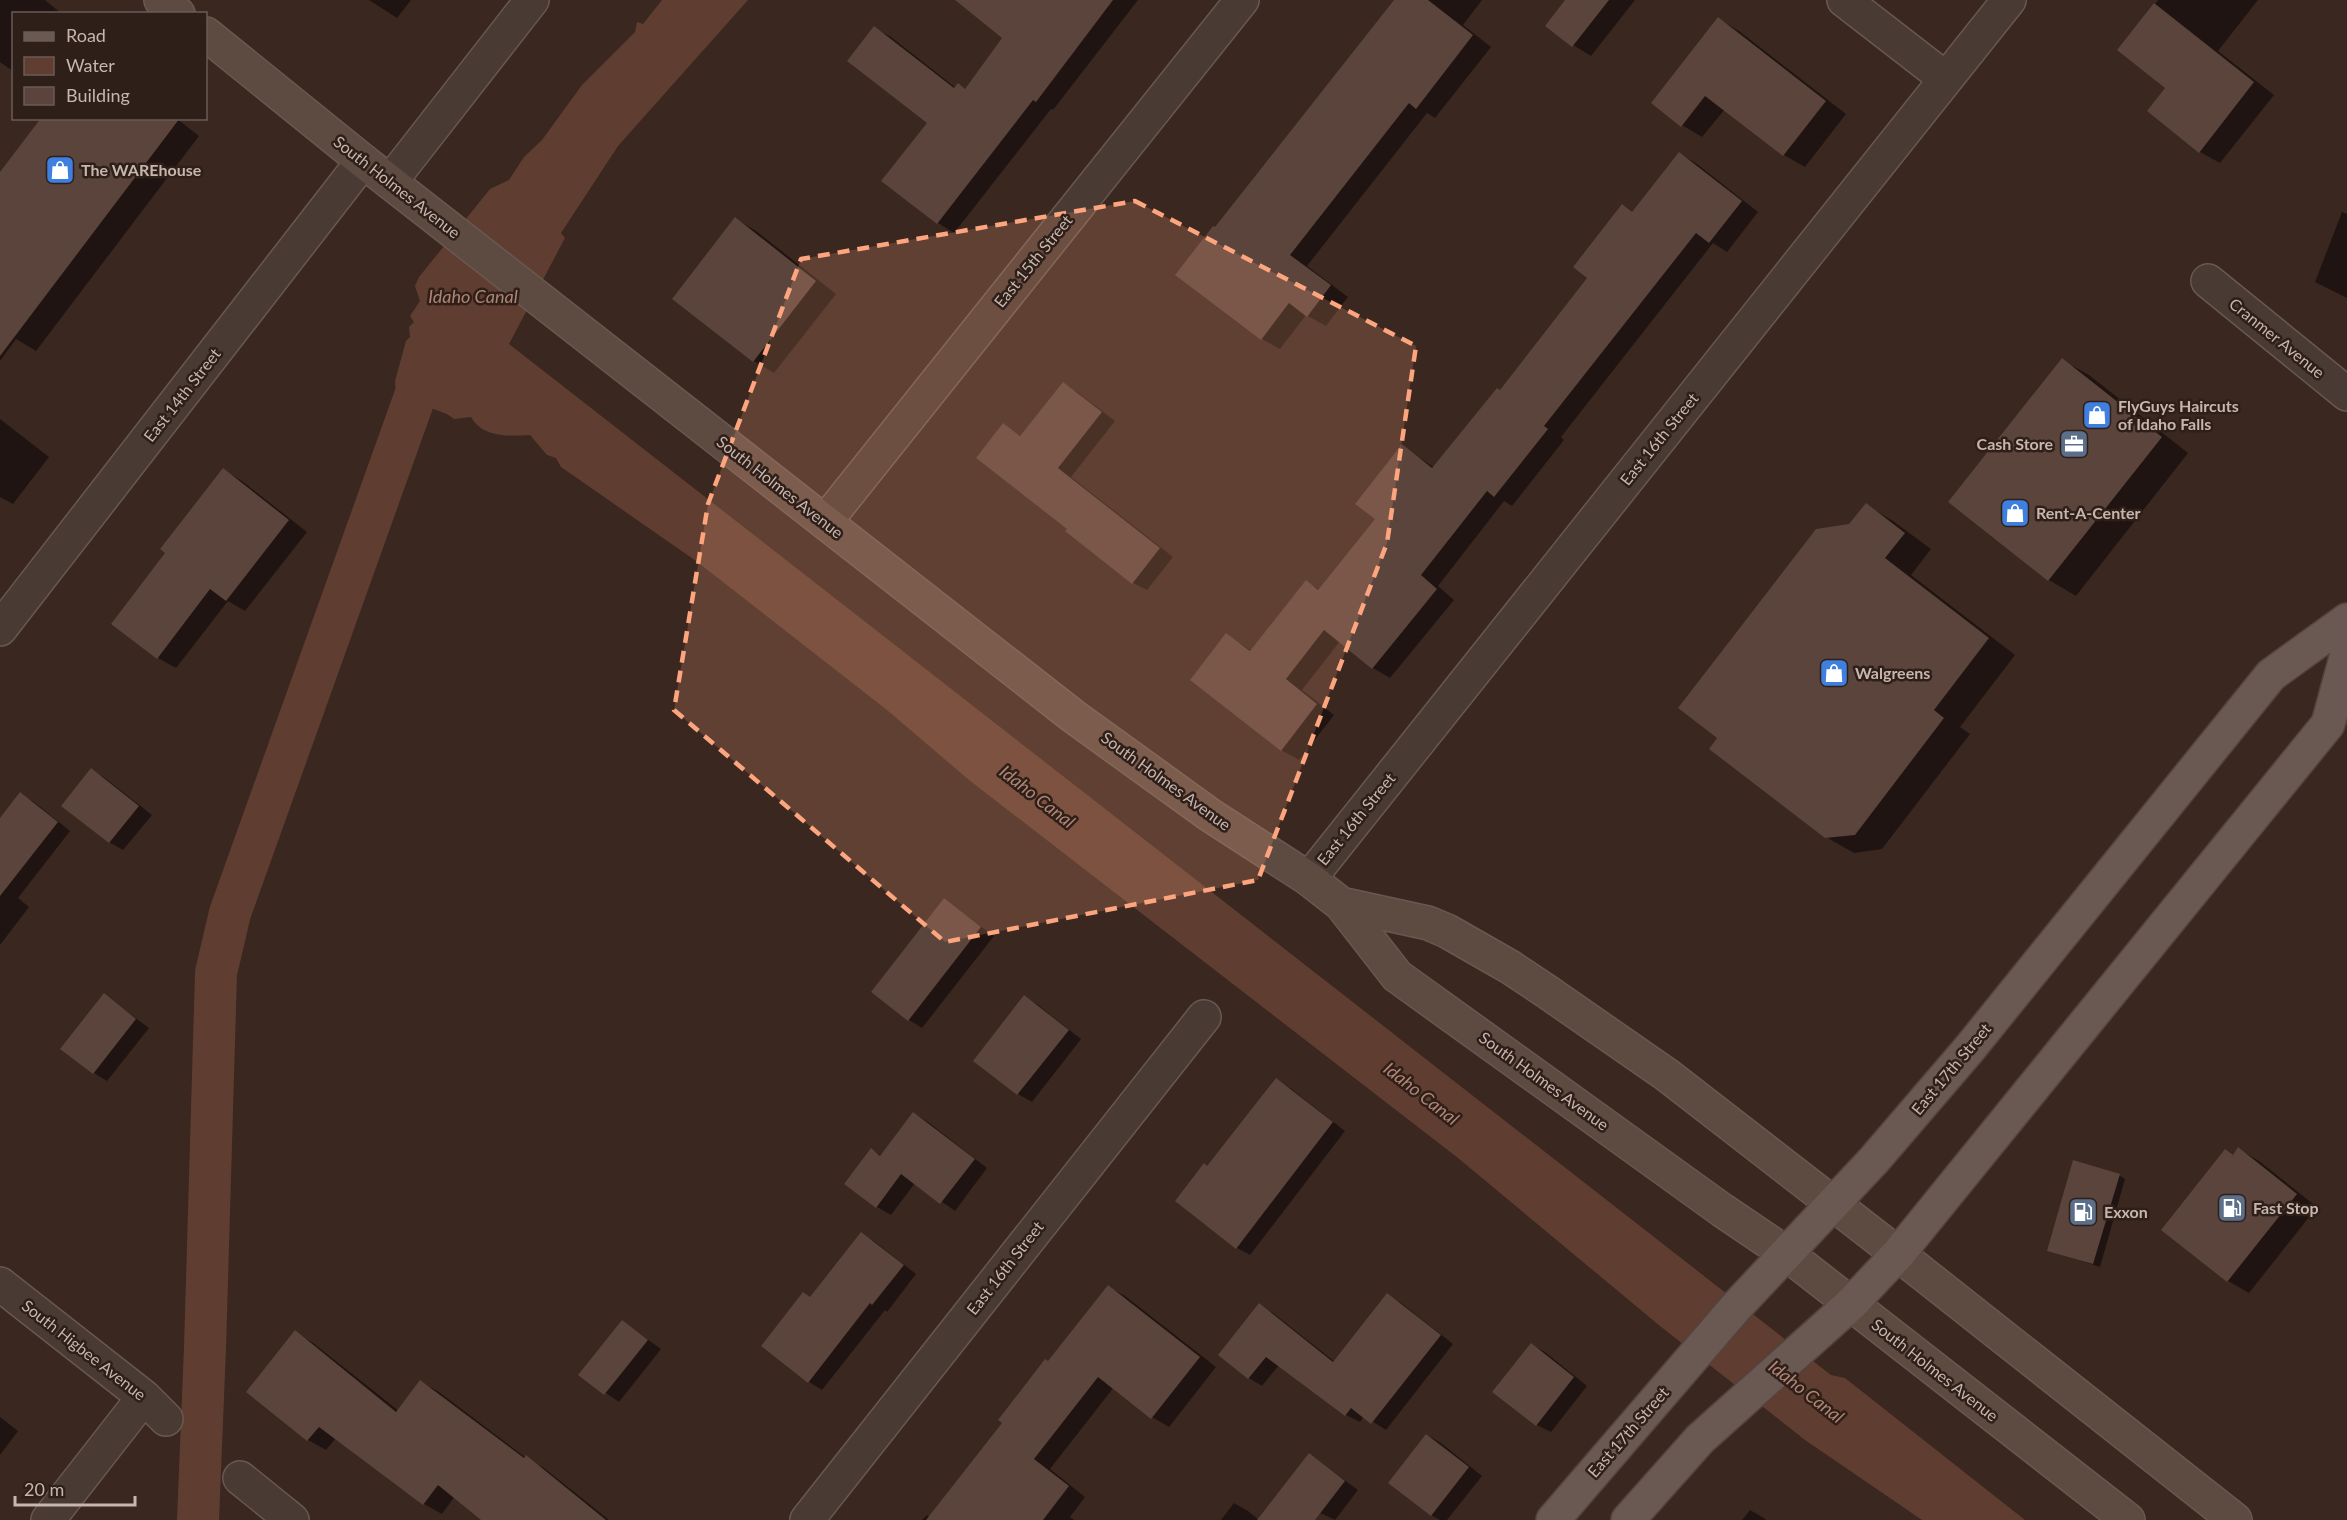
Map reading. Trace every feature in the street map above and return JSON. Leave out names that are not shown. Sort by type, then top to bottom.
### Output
[{"type":"main road","points":[[161,0],[176,12]]},
{"type":"main road","name":"South Holmes Avenue","points":[[207,35],[363,161],[1073,716],[1210,815],[1309,879],[1341,904],[1397,976],[1722,1210],[1787,1254],[2128,1520]]},
{"type":"main road","name":"East 17th Street","points":[[1553,1520],[1736,1307],[1833,1204],[1970,1048],[2271,675],[2347,620]]},
{"type":"main road","points":[[1628,1520],[1700,1439],[1851,1304],[1898,1254],[2328,724],[2347,654]]},
{"type":"main road","points":[[1341,904],[1428,923],[1448,931],[1510,967],[1666,1075],[1898,1254],[2235,1520]]},
{"type":"street","points":[[390,182],[532,0]]},
{"type":"street","name":"East 15th Street","points":[[825,522],[1242,0]]},
{"type":"street","points":[[1844,0],[1946,79]]},
{"type":"street","name":"East 16th Street","points":[[1309,879],[2009,0]]},
{"type":"street","name":"East 14th Street","points":[[0,629],[363,161]]},
{"type":"street","name":"Cranmer Avenue","points":[[2208,281],[2347,394]]},
{"type":"street","name":"East 16th Street","points":[[807,1520],[1204,1017]]},
{"type":"street","name":"South Higbee Avenue","points":[[0,1284],[155,1408],[48,1520]]},
{"type":"street","points":[[240,1478],[292,1520]]},
{"type":"highlighted area","points":[[1135,201],[1416,346],[1387,543],[1258,880],[945,942],[674,710],[708,504],[801,259]]},
{"type":"water","name":"Idaho Canal","points":[[662,0],[748,0],[618,146],[561,233],[565,238],[509,344],[1831,1375],[1845,1378],[2025,1520],[1922,1520],[1805,1440],[1660,1326],[1458,1158],[969,780],[887,710],[696,561],[561,467],[556,458],[547,455],[530,435],[505,435],[489,432],[476,424],[471,417],[454,419],[447,414],[396,395],[395,381],[406,341],[410,337],[409,327],[414,322],[410,316],[420,301],[415,286],[419,277],[490,189],[509,180],[524,157],[542,140],[582,85],[635,32],[637,22],[643,24]]},
{"type":"building","points":[[955,0],[1113,0],[1036,102],[1033,100],[937,224],[881,181],[927,123],[847,61],[874,26],[954,88],[958,83],[965,89],[1002,38]]},
{"type":"building","points":[[1394,0],[1428,0],[1473,35],[1416,109],[1409,103],[1290,255],[1331,285],[1307,317],[1289,303],[1261,340],[1175,275]]},
{"type":"building","points":[[1565,0],[1609,0],[1572,47],[1545,26]]},
{"type":"building","points":[[2154,3],[2254,82],[2199,153],[2147,111],[2165,88],[2117,50]]},
{"type":"building","points":[[1718,17],[1826,101],[1783,156],[1705,96],[1681,127],[1651,103]]},
{"type":"building","points":[[39,120],[178,120],[0,356],[0,172]]},
{"type":"building","points":[[1679,152],[1742,201],[1709,243],[1696,233],[1544,426],[1548,429],[1494,497],[1487,491],[1421,575],[1437,589],[1372,669],[1324,630],[1286,679],[1317,704],[1281,751],[1190,680],[1226,633],[1250,651],[1306,580],[1318,590],[1375,519],[1355,504],[1402,444],[1432,468],[1497,388],[1500,390],[1587,278],[1573,267],[1622,204],[1632,212]]},
{"type":"building","points":[[735,217],[816,281],[753,362],[672,299]]},
{"type":"building","points":[[2062,358],[2162,437],[2048,581],[1948,502]]},
{"type":"building","points":[[1063,382],[1102,412],[1058,468],[1160,548],[1132,584],[1065,531],[1067,529],[976,458],[1003,423],[1020,436]]},
{"type":"building","points":[[223,468],[289,520],[226,601],[210,589],[157,659],[111,624],[165,553],[160,549]]},
{"type":"building","name":"Walgreens","points":[[1866,503],[1905,533],[1885,558],[1989,638],[1934,710],[1944,718],[1855,835],[1825,838],[1709,749],[1717,738],[1678,708],[1816,529],[1849,524]]},
{"type":"building","points":[[91,768],[139,806],[109,843],[61,806]]},
{"type":"building","points":[[20,792],[58,822],[0,896],[0,818]]},
{"type":"building","points":[[944,898],[981,927],[908,1021],[871,992]]},
{"type":"building","points":[[104,993],[136,1019],[93,1074],[60,1049]]},
{"type":"building","points":[[1024,995],[1069,1030],[1017,1095],[973,1061]]},
{"type":"building","points":[[1276,1078],[1333,1122],[1236,1249],[1175,1201],[1204,1163],[1207,1166]]},
{"type":"building","points":[[913,1112],[975,1159],[940,1204],[901,1174],[876,1208],[844,1184],[871,1148],[880,1156]]},
{"type":"building","name":"Fast Stop","points":[[2238,1147],[2297,1194],[2227,1282],[2161,1230],[2225,1149],[2233,1155]]},
{"type":"building","name":"Exxon","points":[[2073,1160],[2120,1174],[2093,1264],[2047,1251]]},
{"type":"building","points":[[861,1232],[904,1265],[872,1305],[870,1303],[808,1383],[761,1346],[803,1292],[810,1297]]},
{"type":"building","points":[[1108,1285],[1200,1357],[1151,1419],[1098,1377],[1034,1459],[1069,1486],[1043,1520],[926,1520],[1002,1423],[998,1420],[1045,1359],[1048,1361]]},
{"type":"building","points":[[1387,1293],[1441,1335],[1371,1424],[1351,1408],[1345,1416],[1266,1357],[1248,1379],[1218,1355],[1259,1303],[1333,1362]]},
{"type":"building","points":[[622,1320],[648,1340],[604,1395],[578,1375]]},
{"type":"building","points":[[295,1330],[396,1412],[420,1380],[524,1458],[526,1455],[606,1520],[481,1520],[438,1485],[423,1505],[319,1427],[307,1441],[246,1392]]},
{"type":"building","points":[[1531,1343],[1574,1377],[1536,1426],[1492,1392]]},
{"type":"building","points":[[1426,1434],[1469,1467],[1431,1516],[1388,1483]]},
{"type":"building","points":[[1309,1453],[1345,1481],[1315,1520],[1257,1520]]},
{"type":"waterway","points":[[198,1520],[216,973],[230,913],[433,346]]},
{"type":"place","name":"The WAREhouse","points":[[60,170]]},
{"type":"place","name":"FlyGuys Haircuts of Idaho Falls","points":[[2097,415]]},
{"type":"place","name":"Cash Store","points":[[2074,444]]},
{"type":"place","name":"Rent-A-Center","points":[[2015,513]]},
{"type":"place","name":"Walgreens","points":[[1834,673]]},
{"type":"place","name":"Fast Stop","points":[[2232,1208]]},
{"type":"place","name":"Exxon","points":[[2083,1212]]}]
